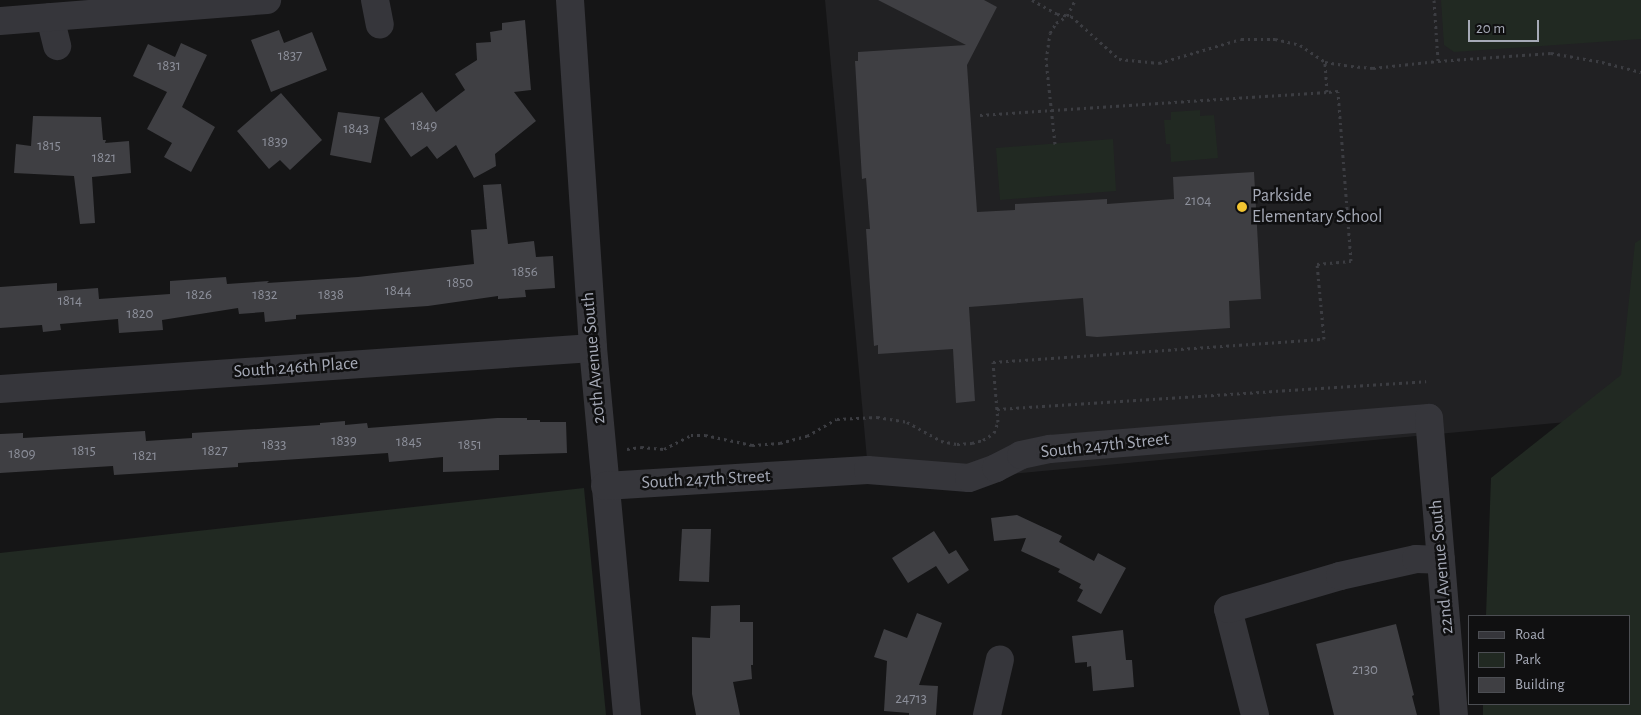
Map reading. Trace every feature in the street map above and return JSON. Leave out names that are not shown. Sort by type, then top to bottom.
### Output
[{"type":"street","points":[[0,21],[267,0]]},
{"type":"street","name":"20th Avenue South","points":[[570,0],[593,348],[627,715]]},
{"type":"street","points":[[50,17],[57,46]]},
{"type":"street","name":"South 246th Place","points":[[0,389],[593,348]]},
{"type":"street","name":"South 247th Street","points":[[605,486],[868,470],[969,478],[996,468],[1021,454],[1050,449],[1429,418]]},
{"type":"street","name":"22nd Avenue South","points":[[1429,418],[1454,715]]},
{"type":"street","points":[[1255,715],[1228,609],[1340,576],[1416,559],[1441,560]]},
{"type":"street","points":[[988,715],[1000,659]]},
{"type":"path","points":[[1032,0],[1057,14],[1067,16],[1086,28],[1119,59],[1159,63],[1241,39],[1267,39],[1300,45],[1325,62],[1373,68],[1438,61],[1550,54],[1602,62],[1641,72]]},
{"type":"path","points":[[1055,144],[1046,60],[1050,33],[1056,23],[1067,16],[1076,0]]},
{"type":"path","points":[[1434,0],[1438,61]]},
{"type":"path","points":[[1325,62],[1327,92]]},
{"type":"path","points":[[602,454],[642,447],[664,449],[691,435],[705,435],[752,445],[780,443],[807,436],[837,419],[877,417],[907,422],[941,441],[957,444],[972,442],[983,440],[994,433],[998,422],[993,362],[1324,339],[1317,264],[1352,261],[1338,91],[980,115]]},
{"type":"path","points":[[997,409],[1426,380]]},
{"type":"shaded area","name":"Parkside Elementary School","points":[[825,0],[1641,0],[1641,415],[969,478],[868,470]]},
{"type":"green space","points":[[1441,0],[1641,0],[1641,39],[1454,52],[1444,45]]},
{"type":"green space","points":[[1200,110],[1200,116],[1214,115],[1218,158],[1171,162],[1170,144],[1166,144],[1164,120],[1171,120],[1171,112]]},
{"type":"green space","points":[[1113,139],[1116,191],[1000,200],[996,148]]},
{"type":"green space","points":[[1641,239],[1641,715],[1483,715],[1483,705],[1631,705],[1631,615],[1486,615],[1491,478],[1621,375],[1635,243]]},
{"type":"green space","points":[[584,488],[606,715],[0,715],[0,553]]},
{"type":"building","points":[[878,0],[984,0],[997,7],[967,65],[977,212],[1015,210],[1015,204],[1107,199],[1107,204],[1174,199],[1173,177],[1254,172],[1261,299],[1229,301],[1230,328],[1097,337],[1086,336],[1083,298],[969,307],[975,401],[956,403],[953,349],[878,354],[878,345],[874,346],[866,229],[870,229],[866,178],[862,179],[855,61],[858,61],[858,52],[966,45]]},
{"type":"building","points":[[525,20],[531,90],[514,92],[536,121],[495,154],[496,166],[474,178],[456,145],[437,159],[427,146],[411,157],[384,119],[422,92],[436,112],[465,90],[455,74],[477,60],[476,43],[491,42],[490,32],[502,30],[502,23]]},
{"type":"building","points":[[279,30],[284,43],[312,32],[327,70],[271,92],[251,40]]},
{"type":"building","points":[[181,43],[207,55],[182,107],[215,127],[191,172],[164,157],[172,143],[147,129],[167,92],[133,76],[148,44],[175,57]]},
{"type":"building","points":[[281,93],[322,140],[290,170],[280,160],[269,169],[237,131]]},
{"type":"building","points":[[338,112],[380,117],[371,163],[330,155]]},
{"type":"building","points":[[33,116],[101,117],[103,140],[106,140],[105,143],[129,141],[131,173],[92,177],[95,223],[80,224],[74,176],[14,173],[16,144],[31,146]]},
{"type":"building","points":[[501,184],[508,244],[534,241],[536,257],[553,256],[555,288],[525,290],[526,297],[498,299],[498,296],[428,306],[296,315],[296,319],[265,322],[264,312],[239,314],[238,308],[162,320],[163,330],[119,333],[118,319],[60,324],[61,330],[43,332],[42,325],[0,328],[0,287],[57,283],[57,291],[98,288],[99,299],[170,294],[170,281],[226,277],[227,284],[269,281],[267,283],[358,277],[474,264],[471,230],[487,229],[483,185]]},
{"type":"building","points":[[497,418],[527,418],[527,420],[540,420],[540,422],[566,422],[567,453],[499,455],[499,470],[443,472],[443,457],[389,462],[388,453],[238,463],[238,467],[114,475],[113,466],[0,473],[0,434],[23,433],[23,438],[145,431],[146,441],[192,438],[192,433],[320,425],[320,423],[345,421],[345,425],[367,423],[368,428]]},
{"type":"building","points":[[1017,515],[1062,536],[1059,542],[1094,561],[1098,553],[1126,568],[1101,614],[1077,601],[1083,590],[1079,588],[1081,584],[1058,572],[1060,569],[1021,551],[1026,538],[994,541],[991,518]]},
{"type":"building","points":[[682,529],[711,529],[709,582],[679,581]]},
{"type":"building","points":[[934,531],[949,554],[956,550],[969,570],[948,584],[936,566],[908,583],[892,558]]},
{"type":"building","points":[[740,605],[740,622],[753,622],[753,665],[751,665],[752,679],[733,682],[740,715],[696,715],[692,694],[692,637],[710,638],[711,606]]},
{"type":"building","points":[[917,613],[942,623],[919,685],[938,686],[936,715],[909,715],[909,713],[884,711],[887,661],[874,657],[884,629],[907,638]]},
{"type":"building","points":[[1396,624],[1414,695],[1412,696],[1417,715],[1334,715],[1316,644]]},
{"type":"building","points":[[1123,630],[1126,660],[1132,660],[1134,687],[1093,691],[1091,666],[1087,667],[1087,662],[1075,663],[1072,636]]},
{"type":"place","name":"Parkside Elementary School","points":[[1242,207]]}]
